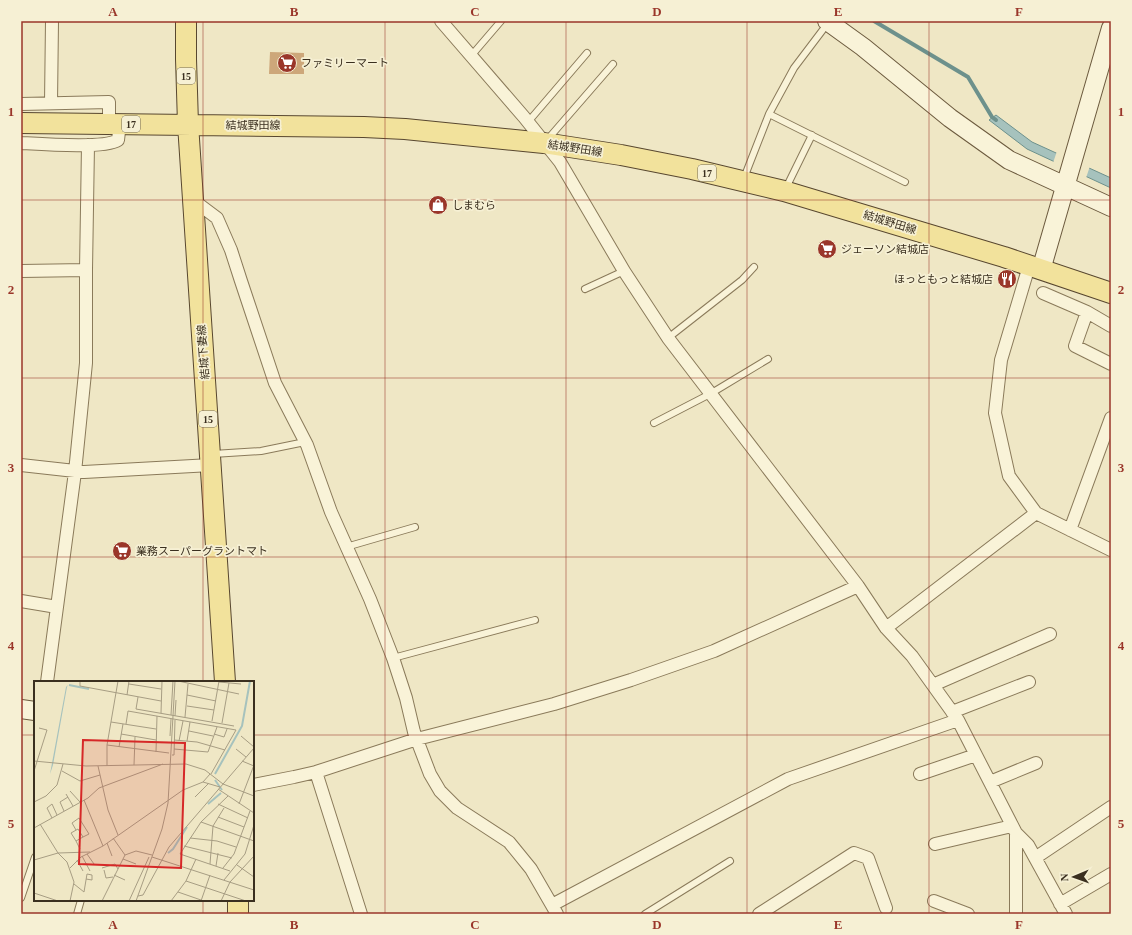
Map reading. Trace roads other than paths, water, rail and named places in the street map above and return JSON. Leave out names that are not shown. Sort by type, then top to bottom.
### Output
[{"type":"main road","name":"結城下妻線","points":[[186,21],[188,124],[225,681]]},
{"type":"main road","name":"結城野田線","points":[[21,123],[364,127],[405,129],[544,143],[649,161],[784,191],[913,229],[1111,293]]},
{"type":"main road","points":[[238,901],[238,914]]},
{"type":"street","points":[[51,103],[52,21]]},
{"type":"street","points":[[441,21],[528,122],[560,162],[624,271],[668,338],[858,586],[886,628],[912,656],[955,716],[1014,830],[1028,845],[1063,909],[1111,874]]},
{"type":"street","points":[[828,22],[863,47],[950,118],[1009,160],[1111,207]]},
{"type":"street","points":[[1111,28],[1065,186],[1001,360],[995,414],[1009,476],[1036,513],[1111,550]]},
{"type":"street","points":[[21,104],[109,102],[118,140],[114,143],[88,145],[21,143]]},
{"type":"street","points":[[47,681],[75,472],[86,363],[88,145]]},
{"type":"street","points":[[193,200],[217,218],[228,243],[275,383],[305,442],[331,512],[370,599],[393,658],[417,739],[430,774],[440,791],[457,808],[509,842],[531,868],[554,910],[788,779],[955,716],[1029,682]]},
{"type":"street","points":[[21,271],[86,270]]},
{"type":"street","points":[[1043,293],[1087,312],[1111,326]]},
{"type":"street","points":[[1087,312],[1075,346],[1111,364]]},
{"type":"street","points":[[1070,530],[1111,418]]},
{"type":"street","points":[[21,465],[75,472],[210,460]]},
{"type":"street","points":[[886,628],[1036,513]]},
{"type":"street","points":[[254,785],[316,772],[417,739],[554,704],[631,680],[714,651],[858,586]]},
{"type":"street","points":[[21,601],[57,607]]},
{"type":"street","points":[[933,685],[1050,634]]},
{"type":"street","points":[[21,709],[34,711]]},
{"type":"street","points":[[920,774],[976,755]]},
{"type":"street","points":[[990,782],[1036,763]]},
{"type":"street","points":[[316,772],[361,914]]},
{"type":"street","points":[[1034,858],[1111,807]]},
{"type":"street","points":[[935,844],[1014,830]]},
{"type":"street","points":[[1014,830],[1016,914]]},
{"type":"street","points":[[760,914],[777,909],[854,853],[868,858],[885,912]]},
{"type":"street","points":[[934,901],[968,914]]},
{"type":"lane","points":[[471,56],[501,21]]},
{"type":"lane","points":[[743,181],[769,114],[794,68],[828,22]]},
{"type":"lane","points":[[528,122],[587,53]]},
{"type":"lane","points":[[544,143],[613,64]]},
{"type":"lane","points":[[769,114],[905,182]]},
{"type":"lane","points":[[784,191],[812,136]]},
{"type":"lane","points":[[668,338],[742,280],[754,267]]},
{"type":"lane","points":[[584,289],[624,271]]},
{"type":"lane","points":[[654,423],[710,394],[768,359]]},
{"type":"lane","points":[[210,460],[305,442]]},
{"type":"lane","points":[[346,547],[415,526]]},
{"type":"lane","points":[[393,658],[535,620]]},
{"type":"lane","points":[[21,898],[34,860]]},
{"type":"lane","points":[[645,914],[730,861]]},
{"type":"lane","points":[[77,914],[81,901]]},
{"type":"water","points":[[996,115],[1032,142],[1111,178],[1111,188],[1027,149],[989,120]]},
{"type":"waterway","points":[[874,21],[968,77],[992,117],[996,120]]},
{"type":"place","name":"ファミリーマート","points":[[287,63]]},
{"type":"place","name":"しまむら","points":[[438,205]]},
{"type":"place","name":"ジェーソン結城店","points":[[827,249]]},
{"type":"place","name":"ほっともっと結城店","points":[[1007,279]]},
{"type":"place","name":"業務スーパーグラントマト","points":[[122,551]]}]
